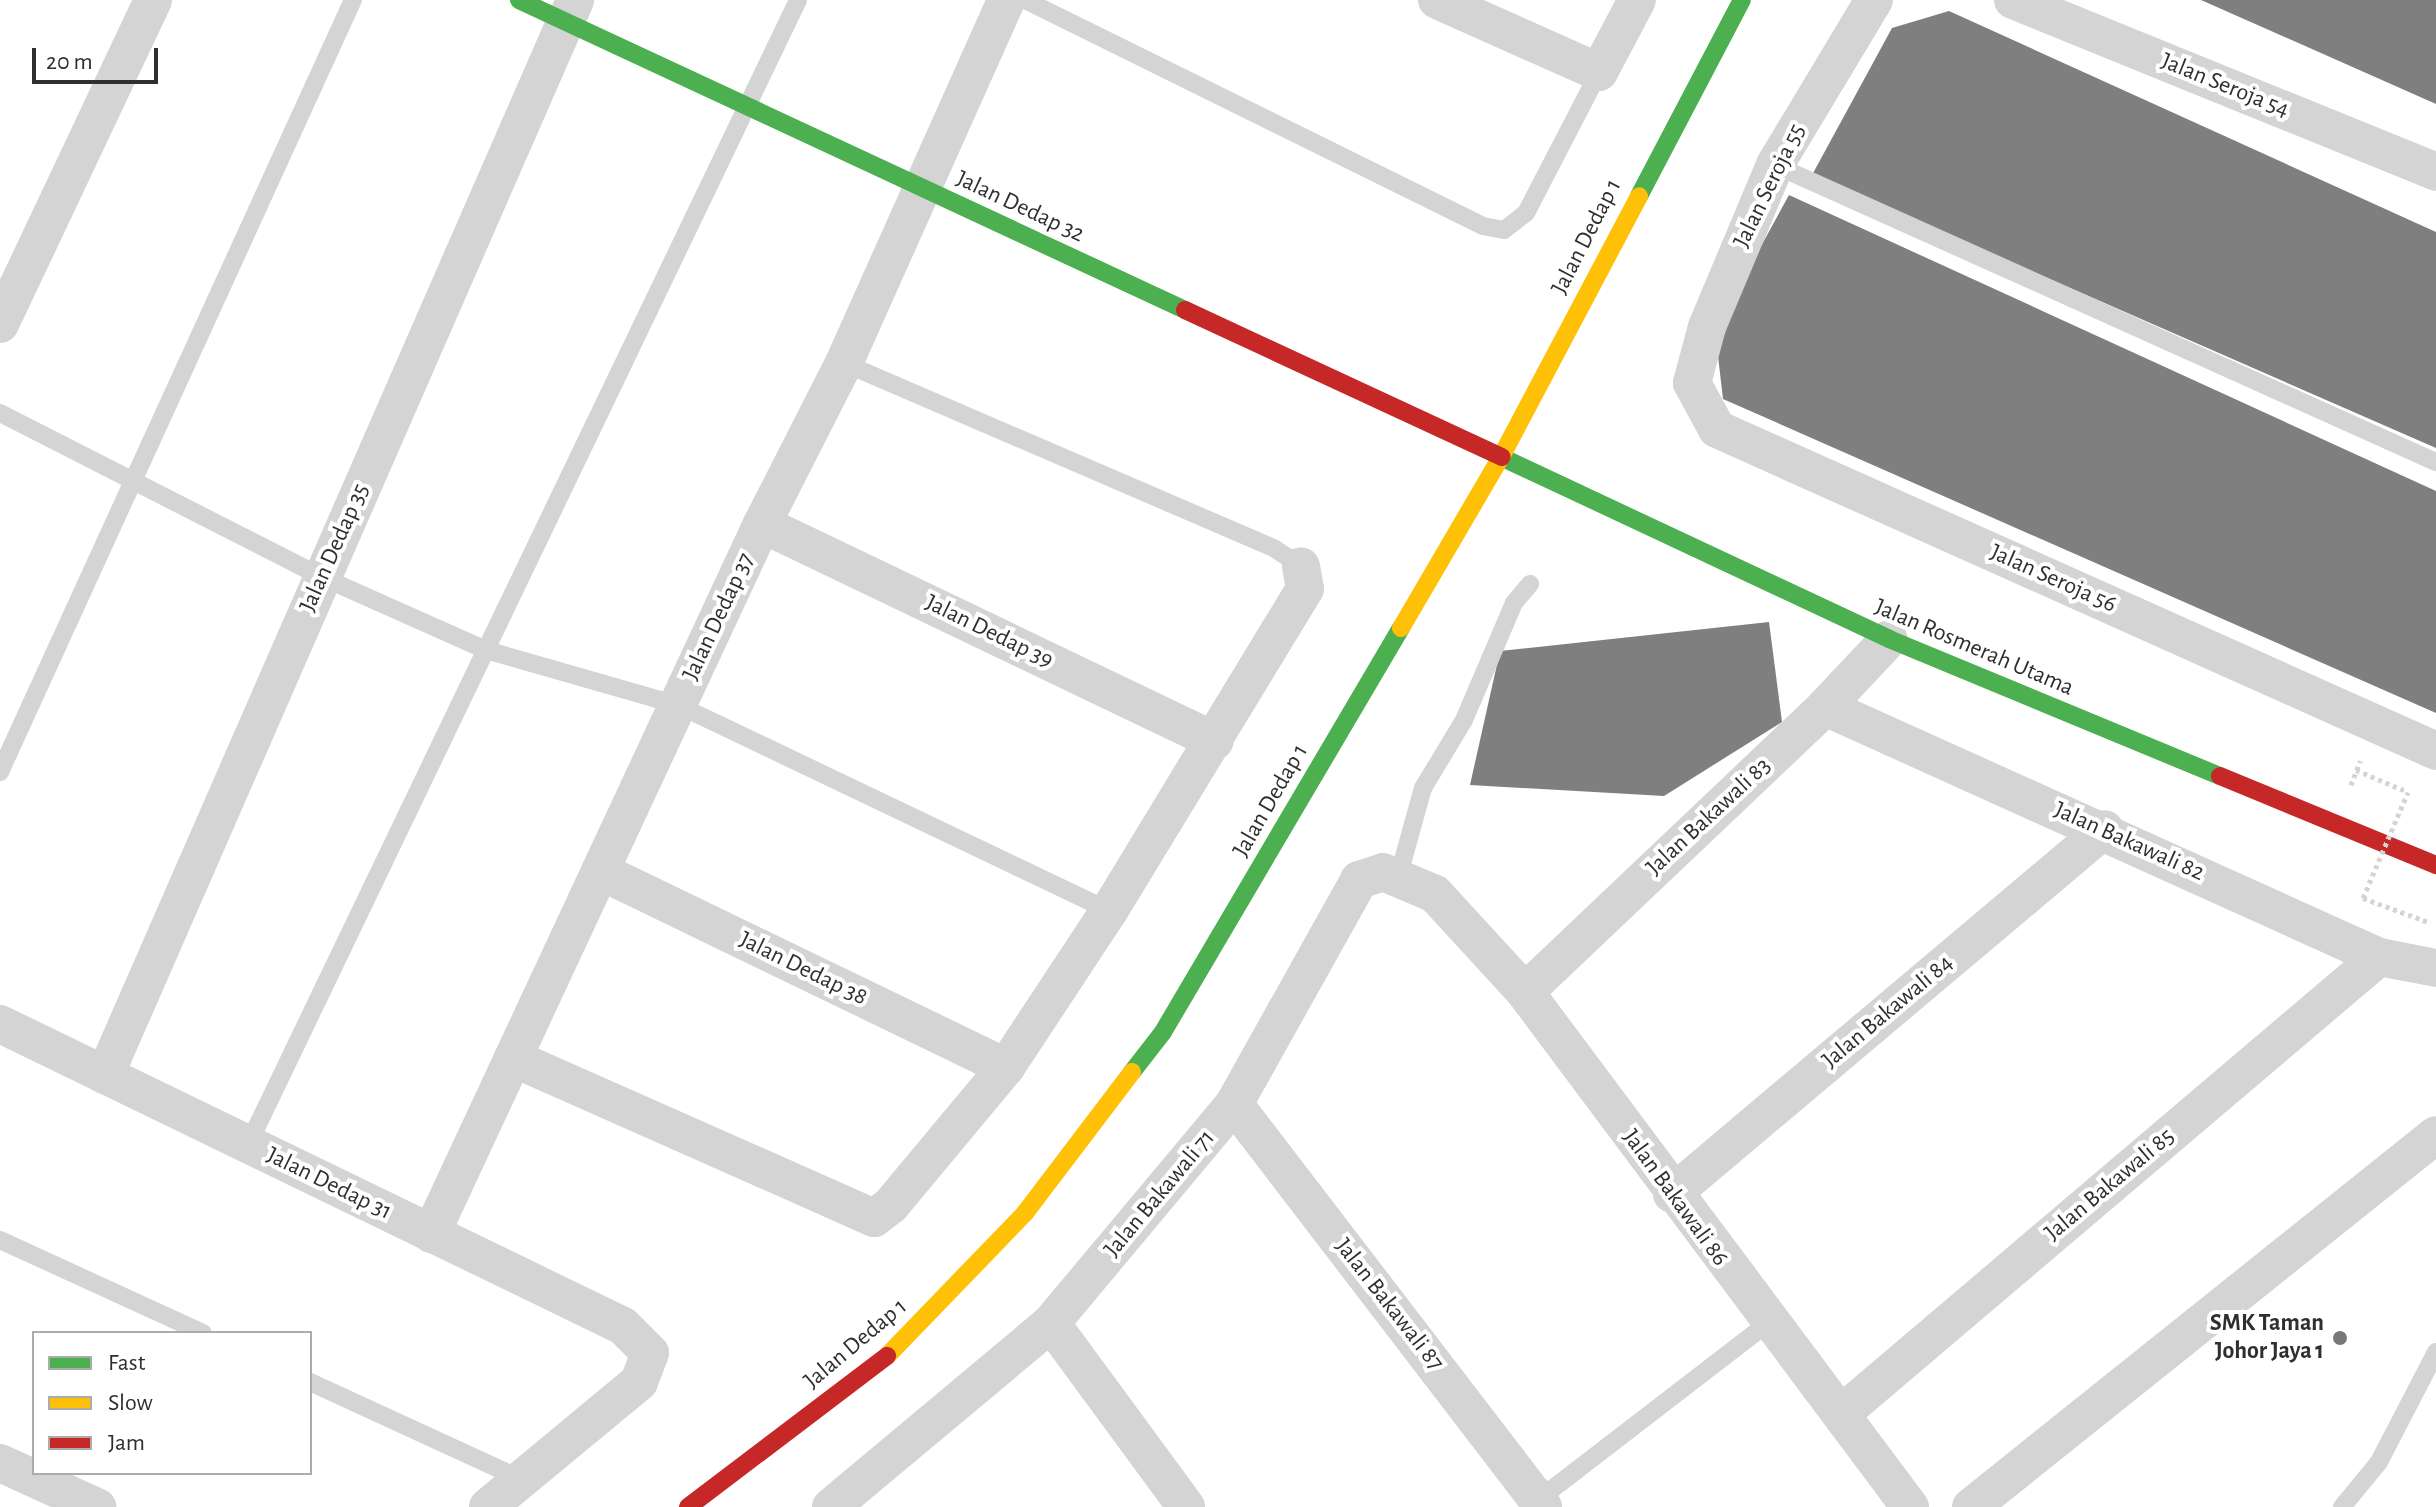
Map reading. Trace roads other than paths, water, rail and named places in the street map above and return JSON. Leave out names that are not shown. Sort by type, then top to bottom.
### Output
[{"type":"main road","name":"Jalan Dedap 32","points":[[519,0],[570,11],[746,106],[1501,457]]},
{"type":"main road","name":"Jalan Dedap 1","points":[[688,1507],[897,1348],[1025,1213],[1163,1032],[1501,457],[1742,0]]},
{"type":"main road","name":"Jalan Rosmerah Utama","points":[[1501,457],[1889,639],[2436,865]]},
{"type":"street","points":[[0,324],[153,0]]},
{"type":"street","name":"Jalan Dedap 37","points":[[431,1234],[762,524],[844,363],[919,187],[1006,0]]},
{"type":"street","points":[[1437,0],[1599,72],[1637,0]]},
{"type":"street","name":"Jalan Seroja 55","points":[[1692,383],[1707,327],[1775,165],[1874,0]]},
{"type":"street","name":"Jalan Seroja 54","points":[[2013,0],[2436,172]]},
{"type":"street","name":"Jalan Dedap 35","points":[[105,1075],[570,11]]},
{"type":"street","name":"Jalan Seroja 56","points":[[1692,383],[1717,429],[2436,751]]},
{"type":"street","name":"Jalan Dedap 39","points":[[762,524],[1215,741]]},
{"type":"street","points":[[513,1058],[874,1218],[891,1205],[1006,1067],[1109,911],[1305,589],[1301,566]]},
{"type":"street","name":"Jalan Bakawali 83","points":[[1525,992],[1825,707],[1889,639]]},
{"type":"street","name":"Jalan Bakawali 82","points":[[1825,707],[2105,829],[2379,957],[2436,968]]},
{"type":"street","name":"Jalan Bakawali 84","points":[[1672,1194],[2105,829]]},
{"type":"street","name":"Jalan Dedap 38","points":[[600,871],[1006,1067]]},
{"type":"street","name":"Jalan Bakawali 71","points":[[837,1505],[1051,1323],[1234,1104],[1359,880],[1383,872],[1435,894]]},
{"type":"street","name":"Jalan Bakawali 86","points":[[1435,894],[1525,992],[1768,1323],[1910,1507]]},
{"type":"street","name":"Jalan Bakawali 85","points":[[1841,1414],[2379,957]]},
{"type":"street","name":"Jalan Dedap 31","points":[[0,1024],[623,1326],[650,1353],[639,1382],[523,1480]]},
{"type":"street","name":"Jalan Bakawali 87","points":[[1234,1104],[1541,1504]]},
{"type":"street","points":[[1971,1507],[2436,1135]]},
{"type":"street","points":[[1051,1323],[1186,1507]]},
{"type":"street","points":[[0,1463],[97,1507]]},
{"type":"street","points":[[488,1507],[523,1480]]},
{"type":"lane","points":[[0,772],[353,0]]},
{"type":"lane","points":[[248,1145],[798,0]]},
{"type":"lane","points":[[1025,0],[1483,226],[1504,230],[1526,213],[1599,72]]},
{"type":"lane","points":[[1775,165],[2436,462]]},
{"type":"lane","points":[[844,363],[1275,549],[1301,566]]},
{"type":"lane","points":[[0,413],[322,577],[486,650],[678,705],[1109,911]]},
{"type":"lane","points":[[1398,878],[1423,788],[1464,720],[1514,603],[1530,584]]},
{"type":"lane","points":[[0,1240],[199,1331]]},
{"type":"lane","points":[[1541,1504],[1768,1323]]},
{"type":"lane","points":[[2342,1507],[2379,1462],[2436,1352]]},
{"type":"lane","points":[[312,1383],[523,1480]]},
{"type":"place","name":"SMK Taman Johor Jaya 1","points":[[2340,1338]]}]
